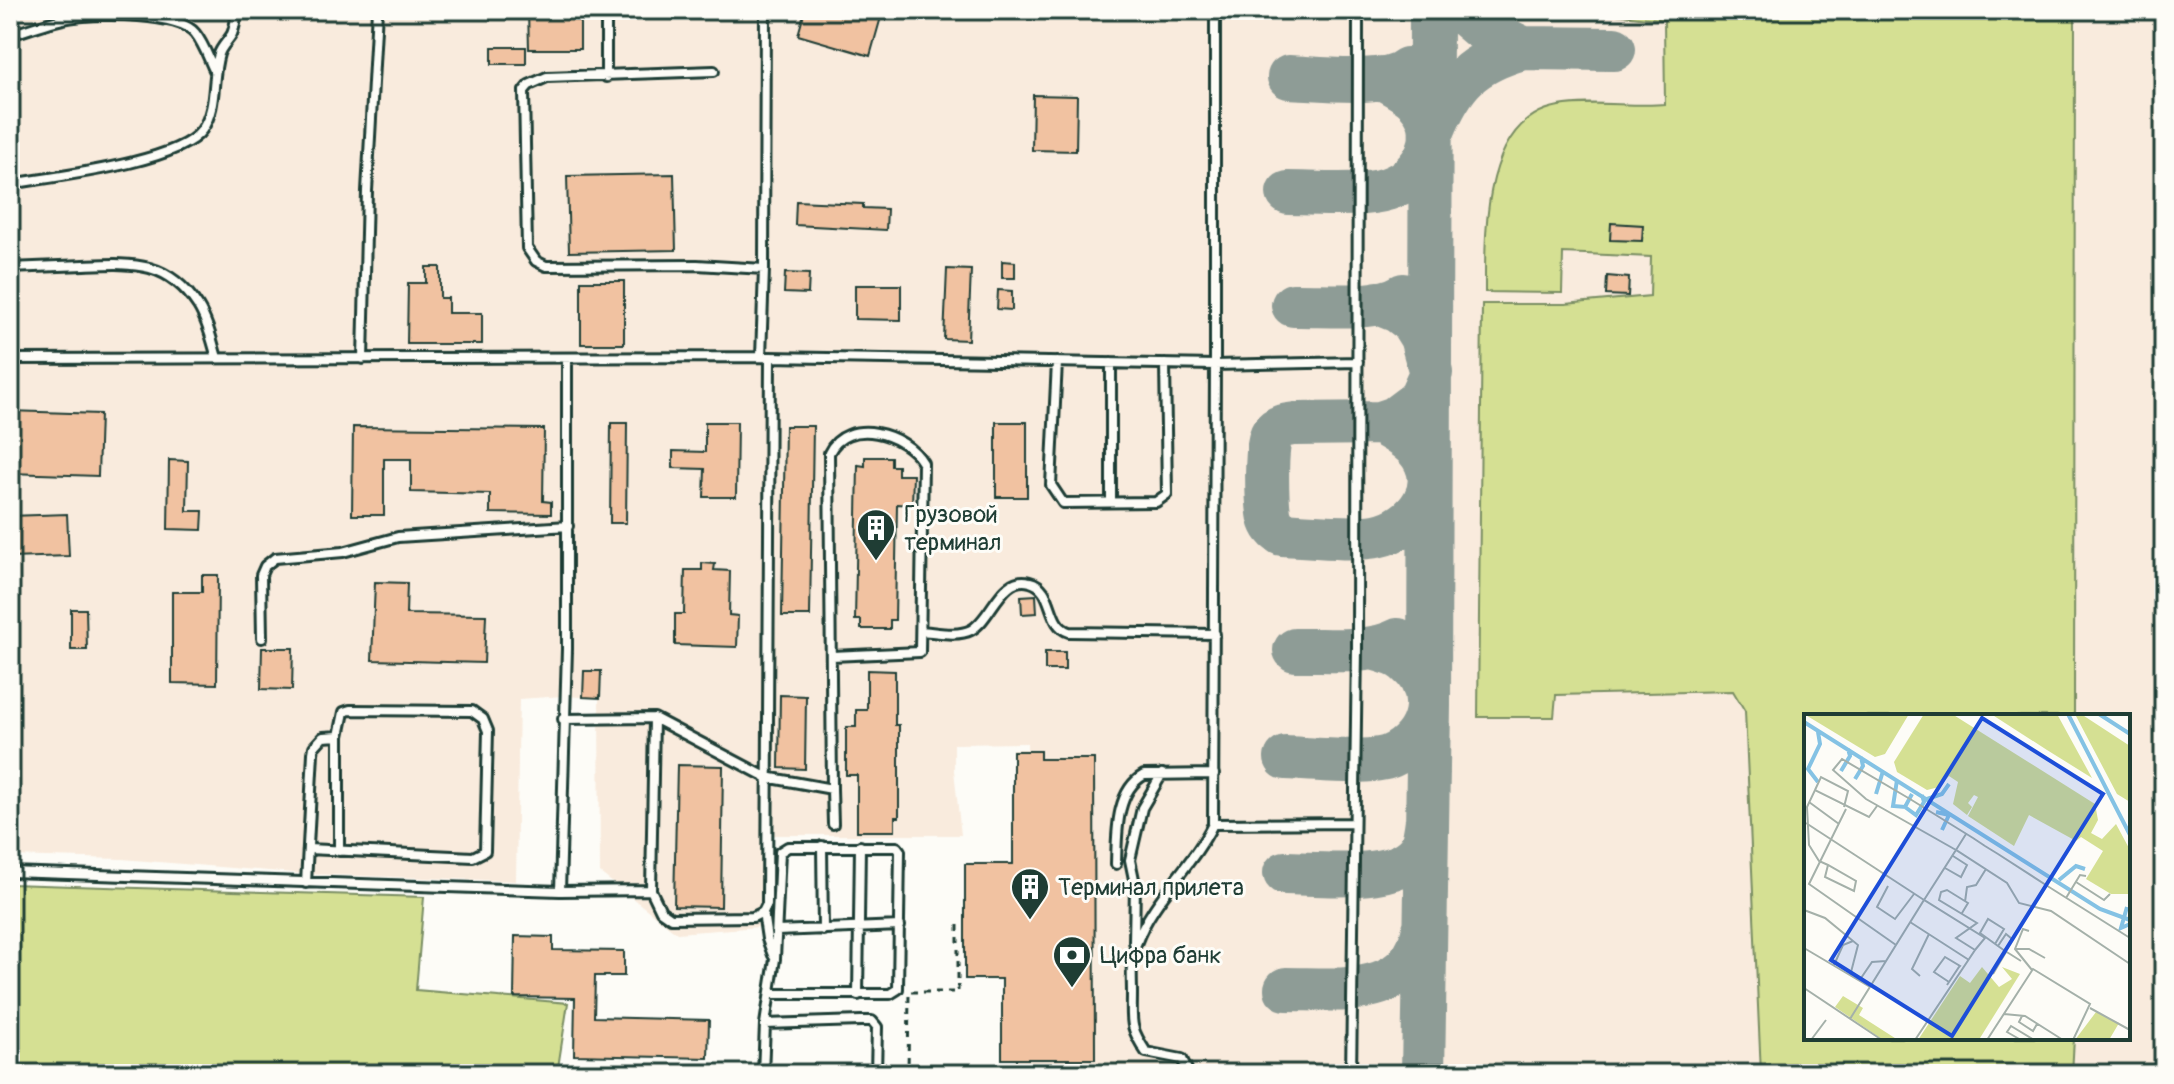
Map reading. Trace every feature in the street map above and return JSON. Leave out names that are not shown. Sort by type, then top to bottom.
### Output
[{"type":"lane","points":[[10,184],[95,169],[181,147],[194,139],[212,108],[213,75],[220,51],[233,31],[237,10]]},
{"type":"lane","points":[[363,359],[367,191],[377,10]]},
{"type":"lane","points":[[606,10],[606,77]]},
{"type":"lane","points":[[765,10],[767,904],[763,912],[767,939],[775,959]]},
{"type":"lane","points":[[1134,946],[1154,908],[1194,856],[1213,824],[1215,10]]},
{"type":"lane","points":[[1351,1074],[1357,649],[1358,10]]},
{"type":"lane","points":[[10,35],[74,17],[117,15],[153,18],[184,25],[195,32],[215,73]]},
{"type":"lane","points":[[714,71],[547,77],[529,85],[524,91],[527,248],[546,266],[697,265],[764,269]]},
{"type":"lane","points":[[10,268],[134,263],[154,269],[170,277],[197,305],[208,326],[217,358]]},
{"type":"lane","points":[[10,359],[765,357],[1215,365],[1358,362]]},
{"type":"lane","points":[[560,891],[568,526],[567,358]]},
{"type":"lane","points":[[1057,362],[1051,485],[1063,503],[1156,502],[1167,494],[1165,364]]},
{"type":"lane","points":[[1111,363],[1111,502]]},
{"type":"lane","points":[[832,656],[920,652],[923,463],[915,453],[884,433],[846,434],[832,446],[828,462],[833,824]]},
{"type":"lane","points":[[262,638],[261,575],[265,566],[275,558],[343,552],[398,537],[568,526]]},
{"type":"lane","points":[[921,631],[951,633],[971,630],[1009,586],[1024,581],[1034,582],[1044,590],[1058,625],[1069,632],[1215,634]]},
{"type":"lane","points":[[308,849],[339,851],[473,857],[483,854],[488,731],[483,719],[472,711],[344,712],[339,736],[339,851]]},
{"type":"lane","points":[[654,718],[651,890],[661,911],[671,918],[753,917],[763,912]]},
{"type":"lane","points":[[563,719],[654,718],[766,777],[832,789]]},
{"type":"lane","points":[[306,883],[314,747],[323,737],[339,736]]},
{"type":"lane","points":[[1162,774],[1142,808],[1130,860],[1135,884],[1132,1030],[1146,1052],[1182,1059],[1189,1074]]},
{"type":"lane","points":[[1116,864],[1117,833],[1128,788],[1144,775],[1214,774]]},
{"type":"lane","points":[[1213,824],[1353,823]]},
{"type":"lane","points":[[763,1074],[765,1024],[775,959],[780,852],[788,847],[892,845],[900,851],[898,989],[890,994],[772,994]]},
{"type":"lane","points":[[822,846],[823,930]]},
{"type":"lane","points":[[858,995],[860,846]]},
{"type":"lane","points":[[10,872],[560,891],[651,890]]},
{"type":"lane","points":[[777,931],[900,926]]},
{"type":"lane","points":[[765,1024],[874,1022],[878,1031],[876,1074]]},
{"type":"path","points":[[908,1074],[909,992],[958,992],[958,922]]},
{"type":"shaded area","points":[[10,10],[2164,10],[2164,1074],[1014,1074],[1016,1003],[1072,899],[1095,898],[1094,865],[1016,876],[1012,749],[1027,749],[1027,743],[954,744],[961,835],[774,835],[773,926],[677,933],[600,873],[599,698],[564,696],[519,699],[516,881],[306,874],[122,859],[10,856]]},
{"type":"green space","points":[[1581,10],[2075,10],[2074,714],[1804,714],[1804,1040],[2074,1040],[2072,1074],[1761,1074],[1745,711],[1733,691],[1556,695],[1554,717],[1478,717],[1482,304],[1565,304],[1650,296],[1651,257],[1563,253],[1562,293],[1485,292],[1488,211],[1493,182],[1502,155],[1515,132],[1534,115],[1559,106],[1665,104],[1664,20]]},
{"type":"green space","points":[[10,884],[424,897],[416,990],[568,1003],[557,1074],[10,1074]]},
{"type":"building","points":[[528,10],[580,10],[580,49],[529,49]]},
{"type":"building","points":[[805,10],[883,10],[870,56],[798,35]]},
{"type":"building","points":[[492,47],[526,47],[526,64],[492,64]]},
{"type":"building","points":[[1033,95],[1077,96],[1076,151],[1032,150]]},
{"type":"building","points":[[674,174],[676,250],[569,252],[567,176]]},
{"type":"building","points":[[796,201],[863,204],[863,208],[887,209],[886,230],[795,225]]},
{"type":"building","points":[[1611,223],[1643,225],[1642,241],[1610,240]]},
{"type":"building","points":[[1002,261],[1015,262],[1015,278],[1002,278]]},
{"type":"building","points":[[426,267],[440,267],[440,298],[448,298],[448,313],[482,313],[482,344],[407,344],[408,283],[426,283]]},
{"type":"building","points":[[947,269],[971,270],[968,340],[944,339]]},
{"type":"building","points":[[785,273],[809,274],[808,294],[784,293]]},
{"type":"building","points":[[1607,276],[1629,278],[1628,296],[1606,295]]},
{"type":"building","points":[[581,281],[624,281],[624,344],[581,344]]},
{"type":"building","points":[[855,285],[901,285],[901,320],[855,319]]},
{"type":"building","points":[[998,290],[1012,291],[1012,310],[997,309]]},
{"type":"building","points":[[10,411],[100,414],[98,476],[10,473]]},
{"type":"building","points":[[705,422],[737,422],[736,497],[704,497],[705,469],[673,468],[673,451],[705,452]]},
{"type":"building","points":[[996,422],[1027,422],[1027,497],[996,497]]},
{"type":"building","points":[[611,423],[627,423],[626,523],[610,523]]},
{"type":"building","points":[[785,426],[813,426],[810,616],[782,616]]},
{"type":"building","points":[[353,427],[544,429],[543,501],[551,502],[551,514],[490,513],[490,494],[411,492],[411,459],[384,459],[384,515],[352,515]]},
{"type":"building","name":"Грузовой терминал","points":[[865,457],[891,457],[891,466],[898,466],[898,475],[913,475],[912,505],[897,504],[895,620],[890,620],[890,629],[861,629],[861,620],[855,620],[858,465],[865,466]]},
{"type":"building","points":[[169,460],[188,461],[187,511],[203,511],[202,530],[168,529]]},
{"type":"building","points":[[67,514],[69,556],[10,558],[10,516]]},
{"type":"building","points":[[702,563],[715,564],[714,570],[730,571],[729,615],[738,616],[737,647],[675,645],[675,614],[684,614],[685,570],[702,570]]},
{"type":"building","points":[[202,575],[218,575],[217,684],[172,683],[172,592],[202,592]]},
{"type":"building","points":[[375,582],[407,583],[406,614],[486,615],[484,663],[372,660]]},
{"type":"building","points":[[1036,595],[1037,613],[1022,614],[1021,596]]},
{"type":"building","points":[[71,609],[86,609],[87,650],[71,650]]},
{"type":"building","points":[[262,648],[293,648],[292,690],[261,689]]},
{"type":"building","points":[[1045,652],[1065,652],[1065,670],[1045,670]]},
{"type":"building","points":[[867,670],[895,671],[895,725],[899,725],[899,817],[895,817],[895,831],[857,831],[857,775],[846,775],[846,727],[856,727],[856,710],[867,710]]},
{"type":"building","points":[[584,671],[601,671],[600,698],[583,697]]},
{"type":"building","points":[[780,695],[806,696],[805,769],[779,768]]},
{"type":"building","name":"Терминал прилета","points":[[1013,751],[1040,751],[1040,759],[1094,759],[1095,1059],[1002,1059],[1002,979],[965,979],[965,864],[1013,864]]},
{"type":"building","points":[[677,765],[723,766],[721,907],[674,906]]},
{"type":"building","points":[[515,936],[553,937],[553,950],[624,951],[624,976],[595,976],[594,1017],[709,1020],[708,1058],[574,1055],[575,998],[514,997]]},
{"type":"taxiway","points":[[1423,1074],[1429,706],[1431,10]]},
{"type":"taxiway","points":[[1459,10],[1479,27],[1523,48],[1614,49]]},
{"type":"taxiway","points":[[1433,131],[1448,99],[1466,76],[1490,60],[1523,48]]},
{"type":"taxiway","points":[[1289,77],[1368,80],[1397,75],[1407,69]]},
{"type":"taxiway","points":[[1288,193],[1352,194],[1387,189],[1400,183],[1420,165],[1430,141],[1426,114],[1410,95],[1382,78]]},
{"type":"taxiway","points":[[1293,305],[1366,305],[1403,295]]},
{"type":"taxiway","points":[[1378,303],[1398,311],[1411,321],[1421,337],[1431,373],[1419,400],[1395,418],[1380,423],[1295,424],[1274,431],[1268,449],[1267,485],[1270,516],[1277,530],[1282,534],[1376,536],[1404,524],[1415,514],[1429,490],[1425,462],[1408,440],[1380,423]]},
{"type":"taxiway","points":[[1295,650],[1374,648],[1398,640]]},
{"type":"taxiway","points":[[1286,758],[1340,761],[1381,759],[1404,748],[1415,738],[1426,713],[1424,686],[1417,673],[1402,659],[1372,648]]},
{"type":"taxiway","points":[[1285,873],[1360,874],[1398,866],[1412,858],[1422,845],[1427,820]]},
{"type":"taxiway","points":[[1286,989],[1351,989],[1389,979],[1404,968],[1416,952],[1424,929]]},
{"type":"place","name":"Грузовой терминал","points":[[876,562]]},
{"type":"place","name":"Терминал прилета","points":[[1030,921]]},
{"type":"place","name":"Цифра банк","points":[[1072,989]]}]
